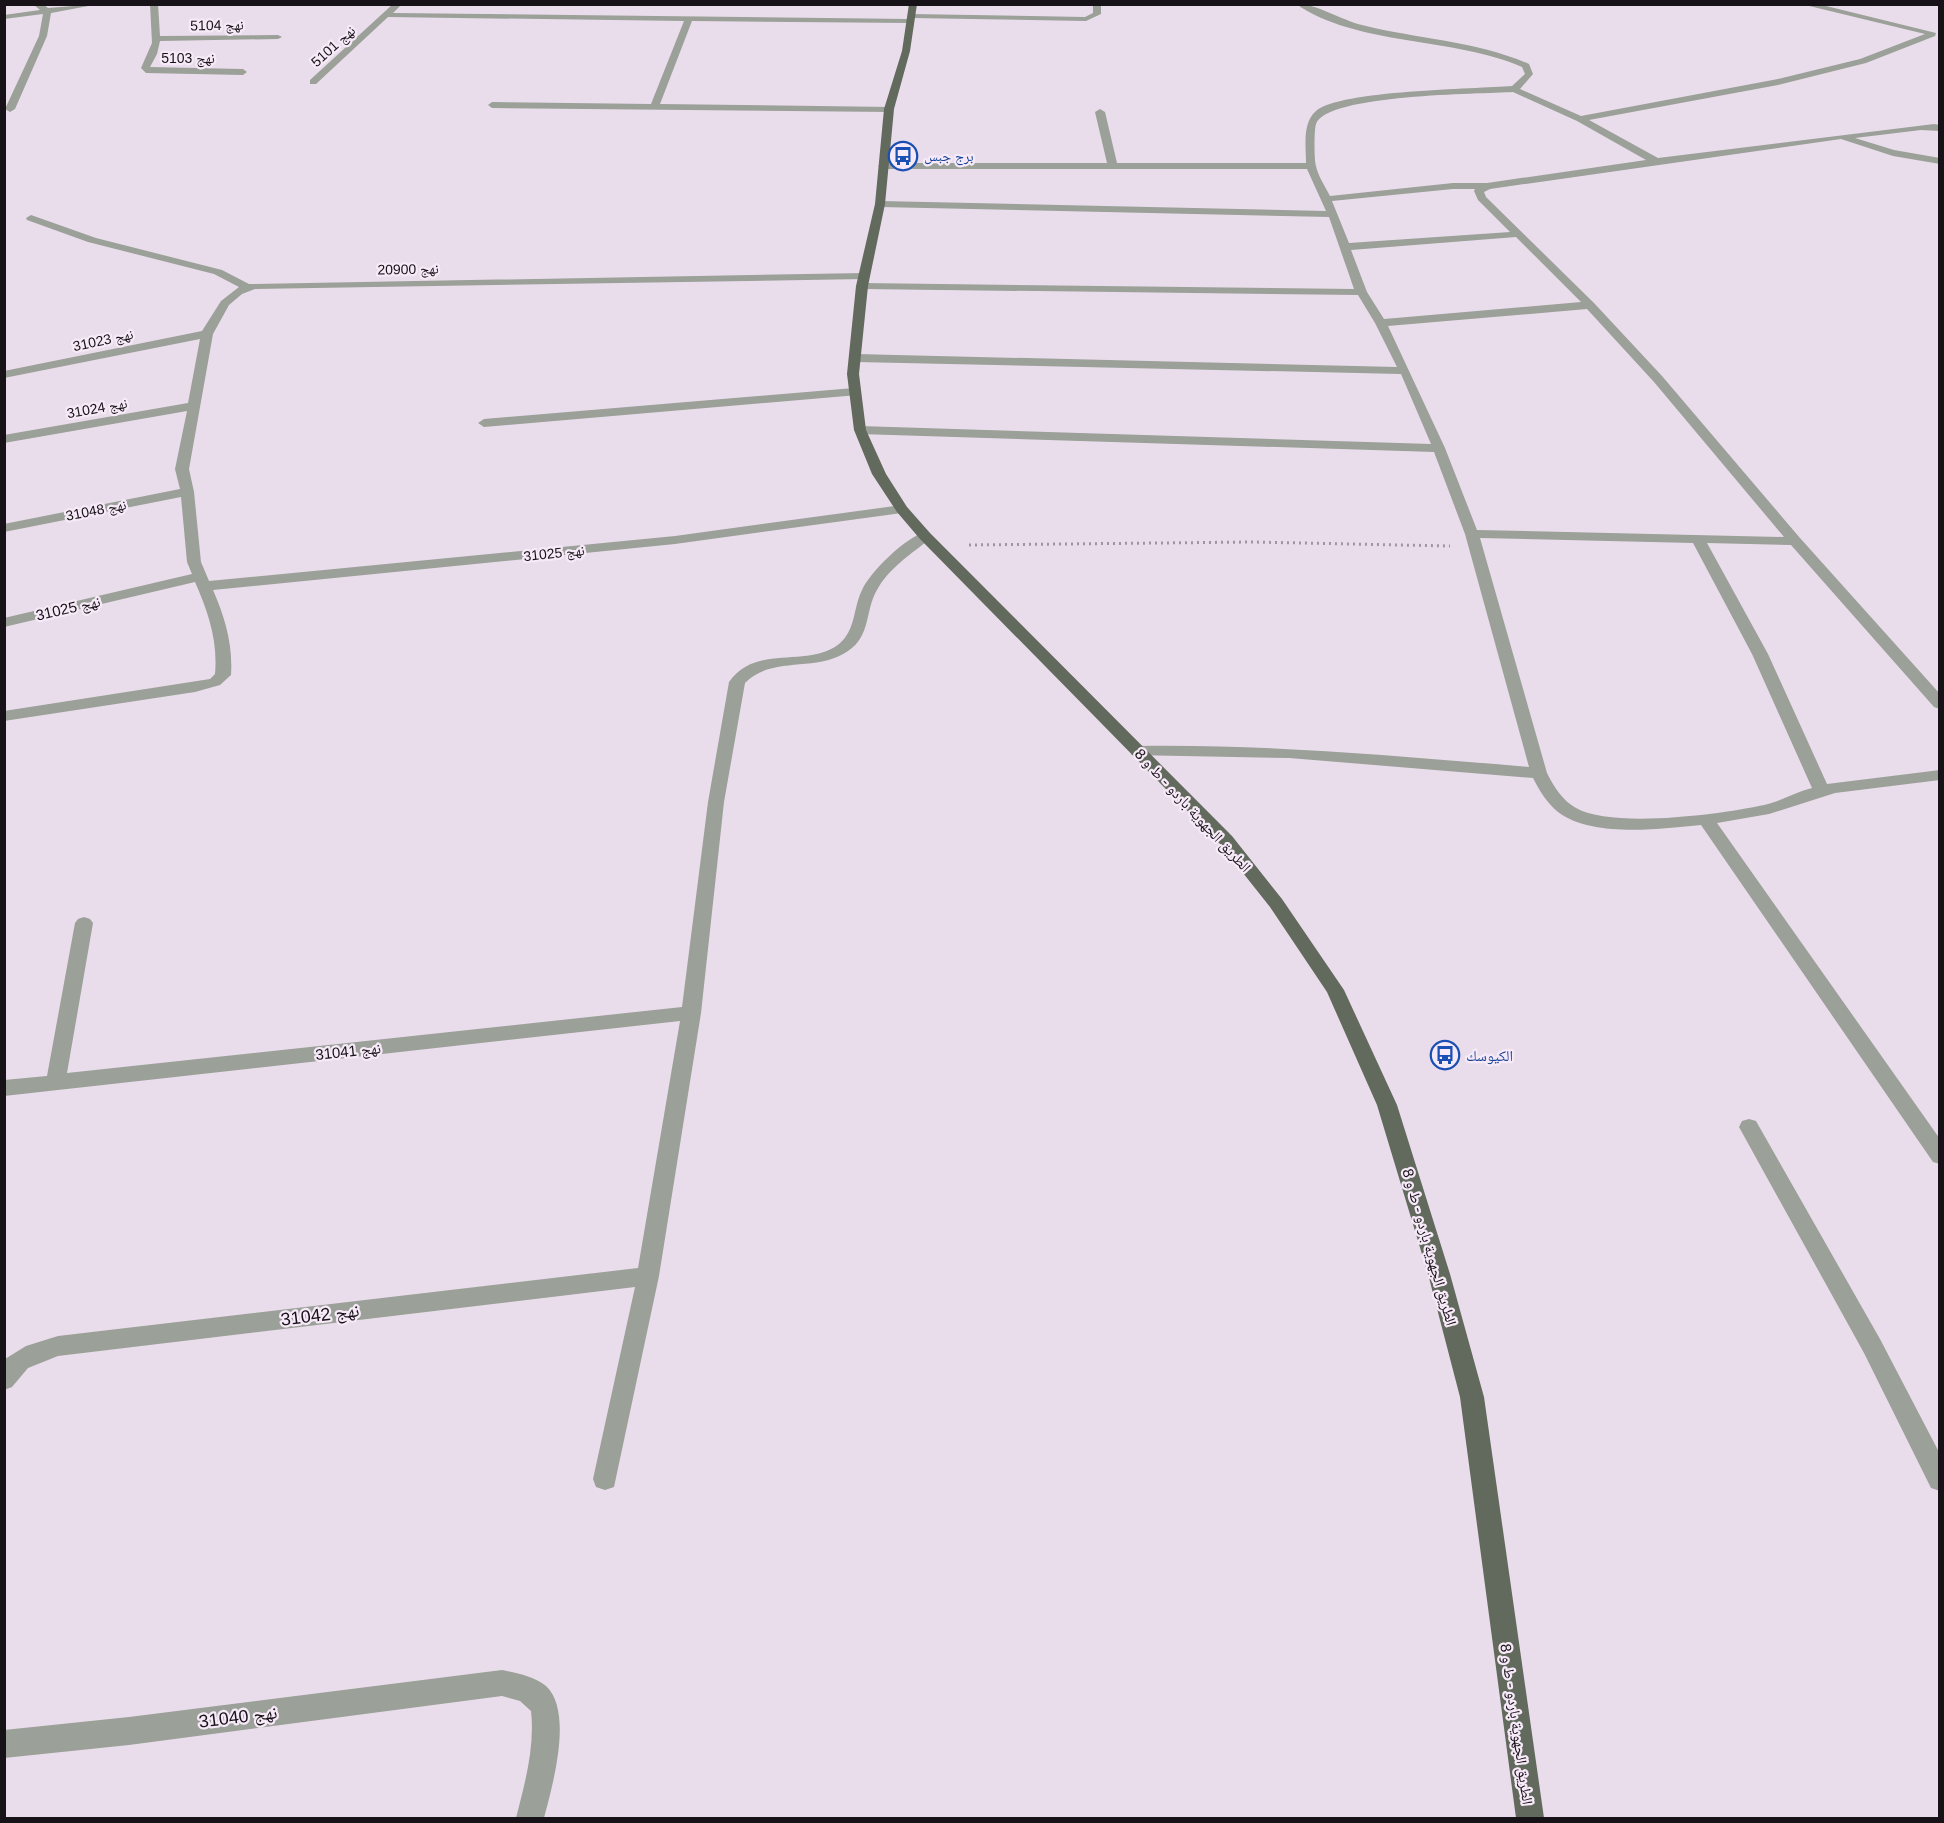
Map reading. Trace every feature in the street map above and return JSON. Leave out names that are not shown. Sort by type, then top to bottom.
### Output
[{"type":"main road","name":"الطريق الجهوية باردو - ط و 8","points":[[912,14],[906,51],[889,109],[880,204],[863,281],[853,374],[860,430],[879,474],[902,509],[1226,840],[1276,903],[1335,990],[1387,1105],[1440,1274],[1472,1397],[1530,1818]]},
{"type":"street","points":[[37,4],[47,11]]},
{"type":"street","points":[[4,17],[95,4]]},
{"type":"street","points":[[154,4],[156,39]]},
{"type":"street","name":"نهج 5101","points":[[313,82],[397,4]]},
{"type":"street","points":[[505,17],[515,4]]},
{"type":"street","points":[[1300,4],[1358,27],[1489,52],[1513,59],[1526,66],[1529,74],[1523,83],[1514,89]]},
{"type":"street","points":[[1805,4],[1936,34]]},
{"type":"street","points":[[387,15],[689,19],[912,14],[1086,19],[1097,14],[1097,5]]},
{"type":"street","points":[[615,19],[620,6]]},
{"type":"street","points":[[10,109],[43,36],[47,11]]},
{"type":"street","points":[[654,107],[689,19]]},
{"type":"street","points":[[1581,119],[1778,82],[1863,61],[1936,34]]},
{"type":"street","name":"نهج 5104","points":[[156,39],[278,38]]},
{"type":"street","name":"نهج 5103","points":[[156,39],[153,54],[145,68],[150,71],[238,72]]},
{"type":"street","points":[[1656,161],[1581,119],[1514,89],[1380,97],[1347,102],[1320,112],[1311,125],[1311,166],[1333,214],[1361,292],[1381,323],[1439,448],[1473,541],[1539,773],[1555,802],[1578,817],[1609,823],[1705,819],[1769,809],[1821,791],[1940,775]]},
{"type":"street","points":[[492,105],[889,109]]},
{"type":"street","points":[[1100,112],[1113,166]]},
{"type":"street","points":[[1326,199],[1453,186],[1486,186],[1837,136],[1936,125]]},
{"type":"street","points":[[1837,136],[1893,153],[1940,161]]},
{"type":"street","points":[[883,166],[1311,166]]},
{"type":"street","points":[[1486,186],[1479,191],[1482,198],[1590,305],[1658,379],[1795,541],[1940,704]]},
{"type":"street","points":[[880,204],[1333,214]]},
{"type":"street","points":[[31,218],[92,240],[218,272],[247,287]]},
{"type":"street","points":[[1343,247],[1520,234]]},
{"type":"street","name":"نهج 20900","points":[[247,287],[863,281],[1361,292]]},
{"type":"street","points":[[4,716],[195,687],[215,682],[223,675],[220,624],[200,575],[182,469],[207,334],[214,315],[236,292],[247,287]]},
{"type":"street","points":[[1381,323],[1590,305]]},
{"type":"street","name":"نهج 31023","points":[[4,375],[207,334]]},
{"type":"street","points":[[856,358],[1405,371]]},
{"type":"street","points":[[484,423],[854,392]]},
{"type":"street","name":"نهج 31024","points":[[4,439],[194,406]]},
{"type":"street","points":[[860,430],[1439,448]]},
{"type":"street","name":"نهج 31048","points":[[4,528],[187,492]]},
{"type":"street","name":"نهج 31025","points":[[4,623],[200,575],[675,540],[902,509]]},
{"type":"street","points":[[1473,541],[1696,538],[1795,541]]},
{"type":"street","points":[[1696,538],[1760,654],[1821,791]]},
{"type":"street","points":[[605,1479],[648,1276],[691,1013],[716,802],[737,682],[747,672],[760,665],[820,657],[843,648],[856,633],[869,590],[891,562],[931,541]]},
{"type":"street","points":[[1138,751],[1190,749],[1296,753],[1539,773]]},
{"type":"street","points":[[1705,819],[1940,1156]]},
{"type":"street","points":[[56,1082],[84,923]]},
{"type":"street","name":"نهج 31041","points":[[4,1088],[691,1013]]},
{"type":"street","points":[[1749,1127],[1872,1346],[1940,1480]]},
{"type":"street","name":"نهج 31042","points":[[4,1380],[7,1373],[31,1353],[58,1346],[648,1276]]},
{"type":"street","name":"نهج 31040","points":[[4,1744],[502,1683],[529,1690],[541,1701],[546,1727],[539,1780],[530,1818]]},
{"type":"path","points":[[931,541],[1473,541]]},
{"type":"place","name":"برج جبس","points":[[903,156]]},
{"type":"place","name":"الكيوسك","points":[[1445,1055]]}]
